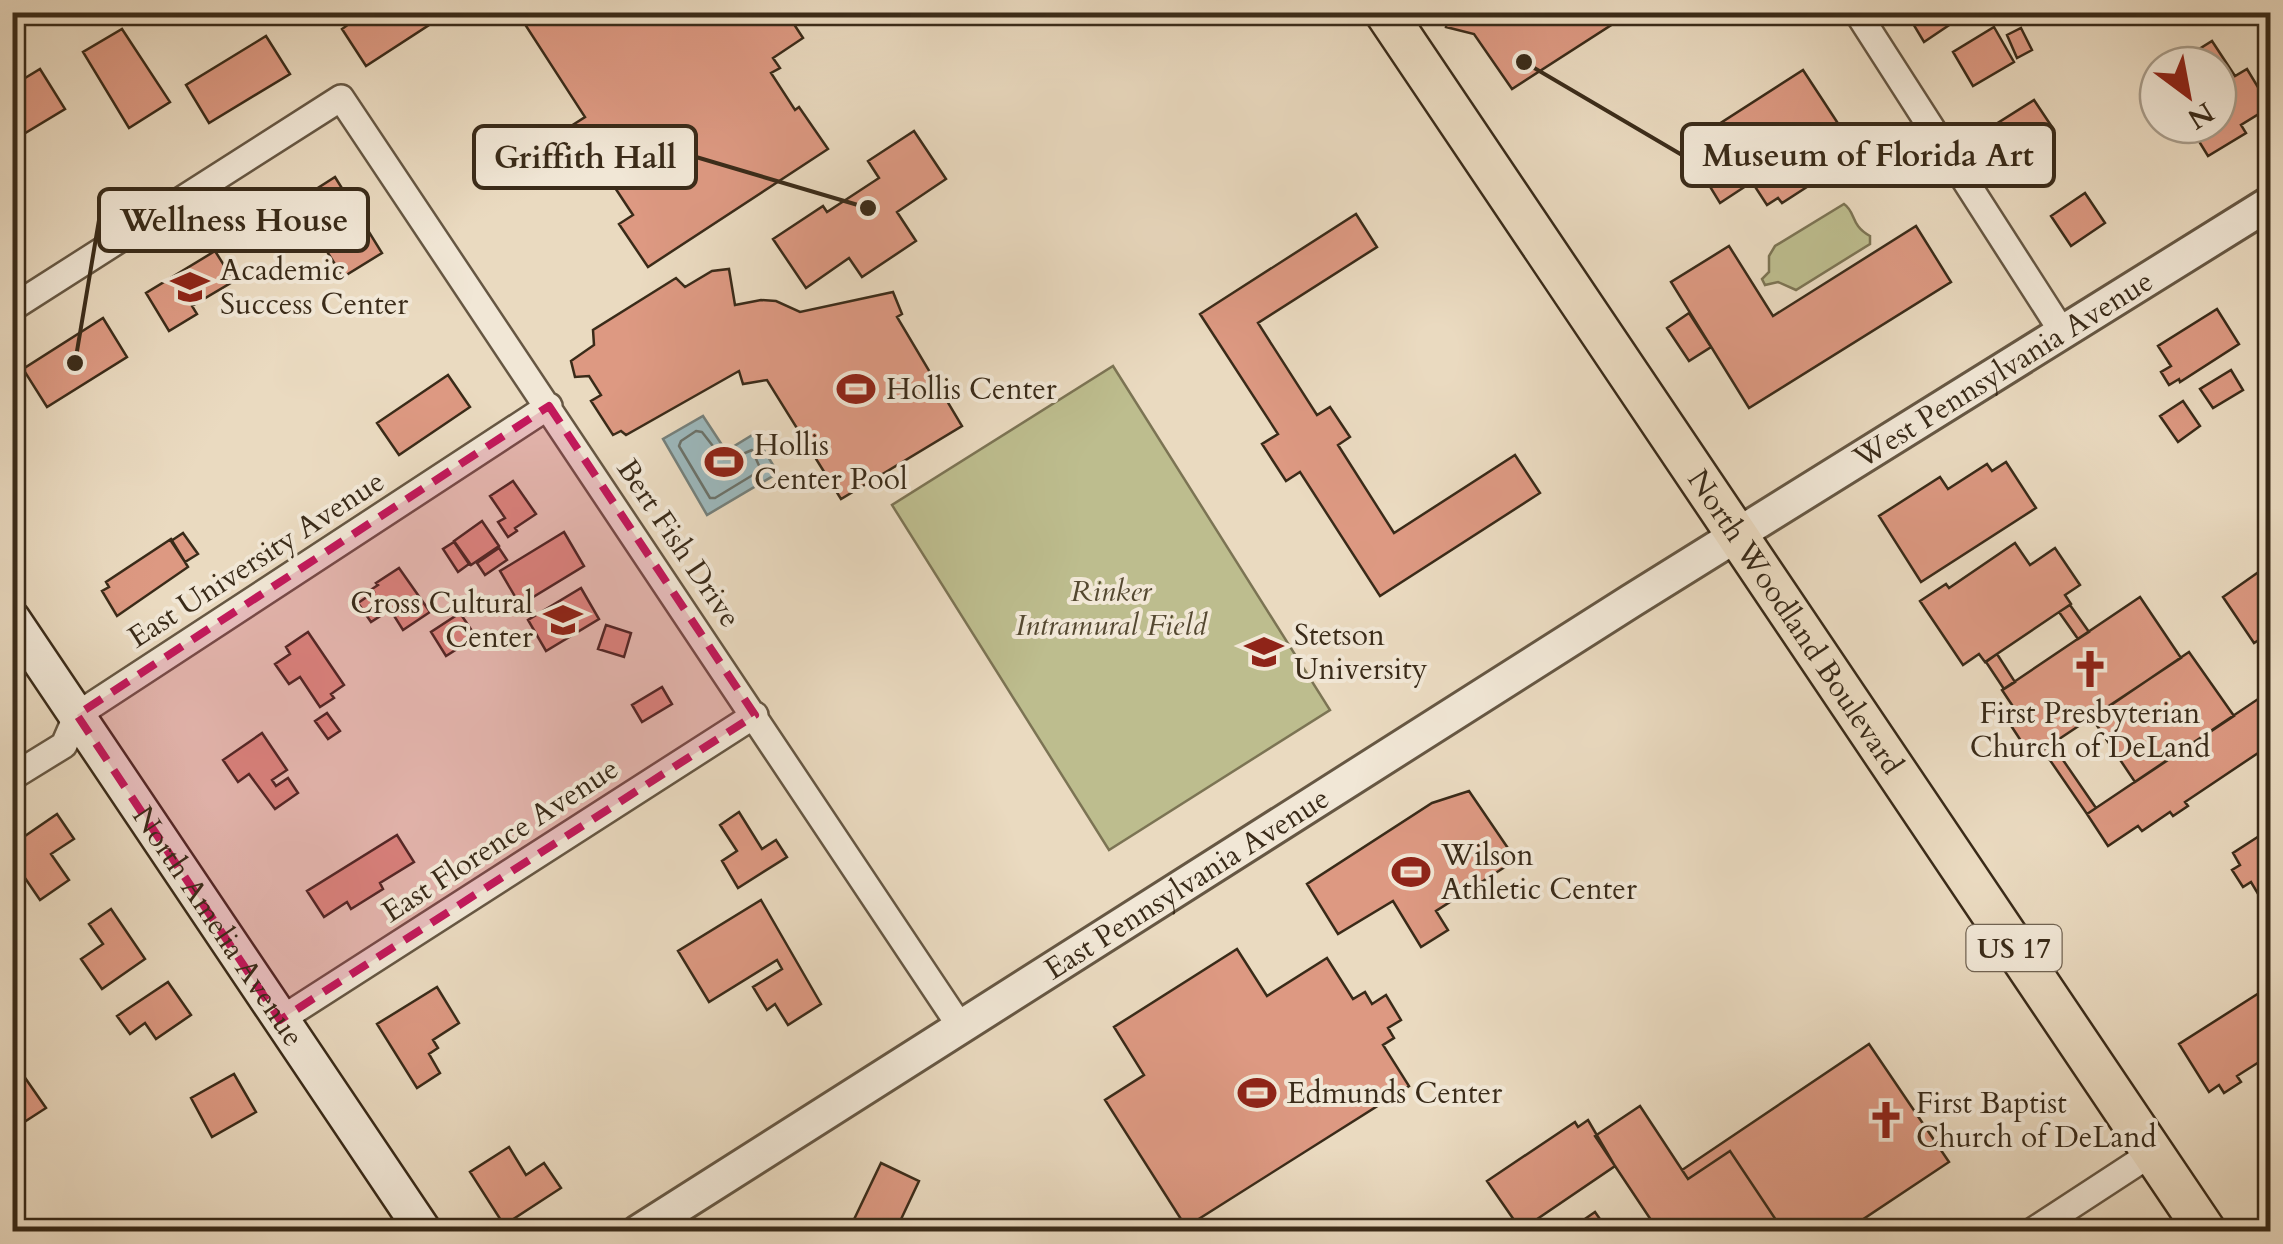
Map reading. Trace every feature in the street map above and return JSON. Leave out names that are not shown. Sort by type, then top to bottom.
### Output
[{"type":"main road","name":"North Woodland Boulevard","points":[[1385,12],[2206,1232]]},
{"type":"main road","name":"North Amelia Avenue","points":[[12,619],[424,1232]]},
{"type":"street","points":[[1857,12],[2063,333]]},
{"type":"street","name":"Bert Fish Drive","points":[[12,308],[340,98],[960,1026]]},
{"type":"street","name":"West Pennsylvania Avenue","points":[[1738,536],[2270,203]]},
{"type":"street","name":"East University Avenue","points":[[12,778],[64,745],[77,715],[549,406]]},
{"type":"street","name":"East Pennsylvania Avenue","points":[[638,1232],[1738,536]]},
{"type":"street","name":"East Florence Avenue","points":[[280,1020],[755,716]]},
{"type":"street","points":[[2031,1232],[2152,1153]]},
{"type":"highlighted area","points":[[549,406],[755,715],[280,1020],[77,715]]},
{"type":"green space","points":[[1844,204],[1870,236],[1870,244],[1796,290],[1778,282],[1765,285],[1762,279],[1769,272],[1769,256],[1775,246]]},
{"type":"green space","name":"Rinker Intramural Field","points":[[1113,366],[1330,710],[1109,850],[892,505]]},
{"type":"water","name":"Hollis Center Pool","points":[[703,416],[726,451],[754,434],[778,473],[707,515],[663,439]]},
{"type":"building","points":[[332,12],[421,12],[429,25],[366,66],[342,29],[349,24],[344,17],[338,21]]},
{"type":"building","points":[[517,12],[742,12],[745,16],[751,12],[786,12],[803,38],[773,58],[780,68],[771,73],[828,149],[648,267],[619,224],[633,215],[600,165],[587,174],[560,133],[585,117]]},
{"type":"building","points":[[1449,12],[1614,12],[1619,20],[1512,89],[1474,34],[1446,27]]},
{"type":"building","points":[[1906,12],[1967,12],[1967,13],[1924,42]]},
{"type":"building","points":[[1994,27],[2014,62],[1973,86],[1953,52]]},
{"type":"building","points":[[2021,28],[2032,50],[2017,58],[2007,35]]},
{"type":"building","points":[[122,29],[170,102],[129,128],[83,52]]},
{"type":"building","points":[[266,36],[290,74],[209,123],[186,85]]},
{"type":"building","points":[[40,69],[65,109],[12,141],[12,86]]},
{"type":"building","points":[[2247,69],[2270,107],[2241,125],[2246,133],[2238,138],[2238,74]]},
{"type":"building","points":[[1803,70],[1858,154],[1782,203],[1778,198],[1767,205],[1752,182],[1720,203],[1701,172],[1732,152],[1716,126]]},
{"type":"building","points":[[2034,100],[2054,130],[2013,157],[1993,126]]},
{"type":"building","points":[[914,131],[946,179],[897,212],[916,241],[862,277],[849,258],[806,288],[773,239],[823,206],[827,212],[879,178],[868,161]]},
{"type":"building","points":[[2201,145],[2226,145],[2208,156]]},
{"type":"building","points":[[335,177],[382,253],[343,277],[296,202]]},
{"type":"building","points":[[2085,193],[2105,223],[2071,246],[2051,216]]},
{"type":"building","points":[[1356,214],[1377,247],[1258,323],[1317,415],[1330,407],[1350,437],[1338,445],[1394,533],[1515,455],[1540,493],[1380,596],[1300,472],[1286,481],[1262,444],[1278,434],[1200,314]]},
{"type":"building","points":[[1916,226],[1951,282],[1749,408],[1671,282],[1729,246],[1773,316]]},
{"type":"building","name":"Academic Success Center","points":[[215,251],[234,281],[192,306],[197,314],[169,331],[146,293]]},
{"type":"building","name":"Hollis Center","points":[[729,269],[735,305],[776,301],[800,312],[893,292],[902,314],[897,317],[962,426],[841,499],[767,380],[743,384],[739,371],[626,435],[621,431],[613,435],[591,401],[601,395],[589,376],[575,377],[571,361],[594,345],[593,330],[676,278],[685,287],[712,271]]},
{"type":"building","points":[[2217,309],[2239,344],[2169,385],[2161,372],[2171,366],[2158,346]]},
{"type":"building","points":[[1689,313],[1711,347],[1689,361],[1667,328]]},
{"type":"building","points":[[103,318],[127,357],[47,407],[23,369]]},
{"type":"building","points":[[2231,370],[2243,390],[2213,408],[2200,389]]},
{"type":"building","points":[[448,375],[470,407],[399,455],[377,423]]},
{"type":"building","points":[[2183,401],[2200,426],[2178,442],[2160,416]]},
{"type":"building","points":[[2006,462],[2036,508],[1921,582],[1879,516],[1940,477],[1948,489],[1987,464],[1992,471]]},
{"type":"building","points":[[513,481],[536,514],[508,537],[498,522],[505,518],[490,496]]},
{"type":"building","points":[[482,521],[499,546],[471,565],[454,541]]},
{"type":"building","points":[[564,532],[584,566],[520,605],[500,571]]},
{"type":"building","points":[[183,533],[198,554],[185,562],[171,541]]},
{"type":"building","points":[[171,539],[188,567],[117,616],[102,591],[109,587],[106,582]]},
{"type":"building","points":[[454,542],[469,564],[458,572],[443,549]]},
{"type":"building","points":[[2015,543],[2030,565],[2055,548],[2080,585],[2065,595],[2071,604],[1985,662],[1979,654],[1963,665],[1920,601],[1946,584],[1949,588]]},
{"type":"building","points":[[499,548],[507,560],[485,575],[477,563]]},
{"type":"building","points":[[2270,564],[2270,638],[2268,634],[2254,643],[2223,597]]},
{"type":"building","points":[[399,568],[430,612],[403,630],[388,606],[388,611],[371,622],[358,603],[374,592],[376,583]]},
{"type":"building","name":"Cross Cultural Center","points":[[581,588],[599,619],[546,651],[528,620]]},
{"type":"building","points":[[2140,597],[2181,658],[2041,751],[2034,741],[2025,747],[2006,718],[2016,711],[2002,690]]},
{"type":"building","points":[[2070,605],[2089,632],[2078,639],[2059,612]]},
{"type":"building","points":[[460,613],[476,637],[446,656],[431,632]]},
{"type":"building","points":[[606,625],[631,633],[624,657],[598,649]]},
{"type":"building","points":[[308,632],[344,685],[320,707],[300,677],[289,684],[275,664],[290,654],[286,647]]},
{"type":"building","points":[[2189,652],[2234,716],[2135,782],[2092,718]]},
{"type":"building","points":[[1997,654],[2015,682],[2004,689],[1986,662]]},
{"type":"building","points":[[662,687],[672,704],[642,722],[632,705]]},
{"type":"building","points":[[2270,691],[2270,745],[2185,802],[2188,806],[2173,816],[2170,812],[2142,831],[2138,826],[2108,846],[2087,814]]},
{"type":"building","points":[[327,713],[340,731],[328,739],[315,721]]},
{"type":"building","points":[[262,733],[287,770],[272,780],[276,786],[288,778],[298,793],[275,809],[249,774],[238,782],[223,760]]},
{"type":"building","points":[[2052,744],[2096,808],[2087,814],[2043,750]]},
{"type":"building","name":"Wilson Athletic Center","points":[[1469,791],[1516,860],[1436,911],[1448,930],[1421,947],[1393,901],[1338,934],[1307,884],[1432,803]]},
{"type":"building","points":[[739,812],[762,849],[776,840],[787,857],[738,888],[722,861],[737,851],[720,825]]},
{"type":"building","points":[[57,814],[74,839],[51,854],[69,880],[40,900],[12,859],[12,845]]},
{"type":"building","points":[[2270,829],[2270,914],[2251,882],[2243,887],[2232,870],[2240,865],[2233,853]]},
{"type":"building","points":[[397,835],[414,862],[380,883],[383,889],[351,909],[347,902],[324,917],[307,891]]},
{"type":"building","points":[[761,900],[821,1004],[788,1025],[775,1004],[767,1010],[753,987],[782,969],[777,960],[709,1002],[678,951]]},
{"type":"building","points":[[111,909],[145,959],[102,989],[81,959],[103,944],[89,924]]},
{"type":"building","name":"Edmunds Center","points":[[1237,949],[1267,996],[1327,958],[1353,999],[1365,992],[1372,1004],[1386,995],[1401,1020],[1388,1028],[1394,1038],[1383,1045],[1409,1086],[1186,1227],[1105,1100],[1144,1075],[1114,1027]]},
{"type":"building","points":[[168,982],[191,1015],[156,1039],[145,1023],[130,1034],[117,1016]]},
{"type":"building","points":[[2270,986],[2270,1055],[2237,1076],[2241,1082],[2224,1093],[2219,1085],[2209,1092],[2179,1044]]},
{"type":"building","points":[[437,987],[459,1023],[433,1040],[438,1048],[429,1054],[440,1073],[417,1088],[377,1024]]},
{"type":"building","points":[[1869,1044],[1949,1162],[1862,1220],[1869,1232],[1784,1232],[1730,1151],[1688,1179],[1682,1170]]},
{"type":"building","points":[[12,1059],[46,1108],[18,1126],[12,1118]]},
{"type":"building","points":[[234,1074],[256,1112],[212,1137],[191,1098]]},
{"type":"building","points":[[1640,1106],[1688,1179],[1730,1151],[1784,1232],[1659,1232],[1595,1136]]},
{"type":"building","points":[[1588,1120],[1615,1166],[1521,1230],[1487,1181],[1575,1122],[1578,1127]]},
{"type":"building","points":[[509,1147],[526,1175],[544,1163],[561,1188],[504,1225],[470,1172]]},
{"type":"building","points":[[881,1163],[919,1181],[895,1232],[848,1232]]},
{"type":"building","points":[[1595,1212],[1609,1232],[1566,1232]]},
{"type":"place","name":"Museum of Florida Art","points":[[1524,62]]},
{"type":"place","name":"Griffith Hall","points":[[868,208]]},
{"type":"place","name":"Academic Success Center","points":[[190,287]]},
{"type":"place","name":"Wellness House","points":[[75,363]]},
{"type":"place","name":"Hollis Center","points":[[856,389]]},
{"type":"place","name":"Hollis Center Pool","points":[[724,462]]},
{"type":"place","name":"Cross Cultural Center","points":[[563,620]]},
{"type":"place","name":"Stetson University","points":[[1264,652]]},
{"type":"place","name":"First Presbyterian Church of DeLand","points":[[2090,669]]},
{"type":"place","name":"Wilson Athletic Center","points":[[1411,872]]},
{"type":"place","name":"Edmunds Center","points":[[1257,1093]]},
{"type":"place","name":"First Baptist Church of DeLand","points":[[1886,1120]]}]
